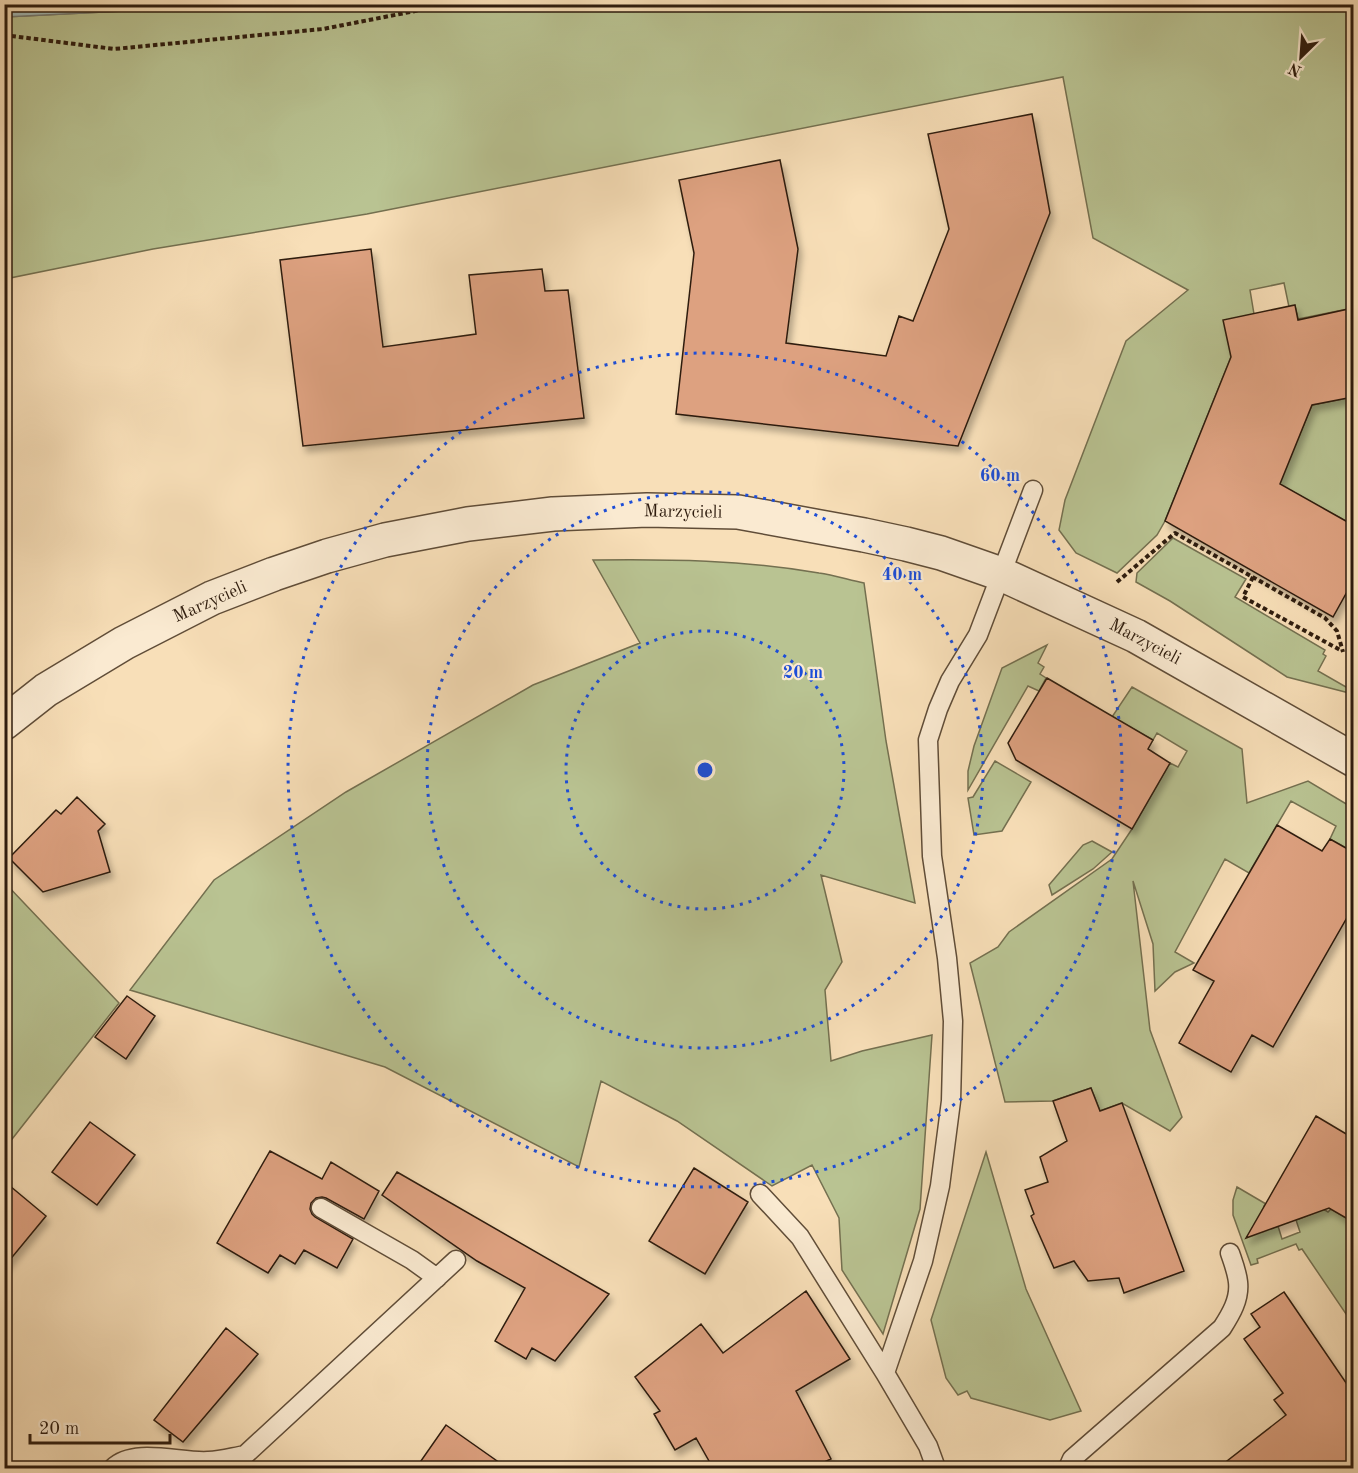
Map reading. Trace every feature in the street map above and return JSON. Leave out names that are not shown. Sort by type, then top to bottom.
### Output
[{"type":"street","name":"Marzycieli","points":[[4,723],[46,690],[114,649],[212,598],[327,556],[385,540],[468,524],[553,514],[647,510],[738,512],[906,544],[941,553],[1001,574],[1136,636],[1353,760]]},
{"type":"lane","points":[[885,1373],[923,1261],[940,1186],[951,1101],[953,1021],[947,958],[932,856],[928,740],[950,681],[978,635],[1033,490]]},
{"type":"lane","points":[[760,1194],[800,1237],[928,1446],[936,1468]]},
{"type":"lane","points":[[321,1208],[412,1260],[437,1278]]},
{"type":"lane","points":[[1068,1468],[1072,1459],[1222,1328],[1232,1312],[1238,1281],[1230,1253]]},
{"type":"lane","points":[[113,1468],[125,1460],[143,1458],[208,1461],[245,1455],[456,1260]]},
{"type":"path","points":[[4,35],[114,49],[324,29],[451,4]]},
{"type":"path","points":[[1117,582],[1174,533],[1253,577],[1262,579],[1325,618],[1337,631],[1343,652],[1243,597],[1253,577]]},
{"type":"green space","points":[[220,4],[1353,5],[1353,308],[1298,319],[1295,306],[1289,307],[1284,283],[1250,290],[1254,314],[1231,357],[1165,521],[1157,535],[1117,573],[1076,553],[1059,530],[1065,500],[1126,341],[1188,290],[1093,238],[1063,77],[367,214],[153,249],[5,279],[4,17],[203,7]]},
{"type":"green space","points":[[1353,397],[1353,525],[1279,484],[1312,405]]},
{"type":"green space","points":[[1173,538],[1246,579],[1235,597],[1325,650],[1323,654],[1326,656],[1318,671],[1353,691],[1353,694],[1287,677],[1170,601],[1136,582],[1137,573]]},
{"type":"green space","points":[[593,560],[735,563],[819,573],[864,583],[886,741],[915,903],[821,875],[842,962],[825,990],[831,1061],[862,1051],[932,1035],[920,1209],[883,1334],[842,1270],[839,1218],[812,1165],[772,1186],[677,1121],[601,1081],[579,1167],[385,1067],[130,990],[214,880],[346,792],[533,685],[640,643]]},
{"type":"green space","points":[[1047,645],[1038,663],[1044,667],[1040,674],[1046,678],[1039,691],[1028,686],[968,790],[968,771],[974,746],[1002,668]]},
{"type":"green space","points":[[1132,687],[1242,749],[1247,803],[1308,781],[1353,808],[1353,852],[1330,839],[1336,826],[1291,801],[1249,873],[1225,859],[1175,952],[1194,963],[1175,972],[1155,991],[1153,944],[1133,881],[1150,1030],[1182,1117],[1170,1131],[1122,1103],[1100,1111],[1091,1088],[1053,1101],[1005,1102],[970,963],[998,947],[1009,932],[1112,859],[1170,763],[1178,767],[1187,751],[1157,733],[1153,740],[1112,717]]},
{"type":"green space","points":[[995,761],[1031,782],[1002,831],[974,835],[968,798],[973,797]]},
{"type":"green space","points":[[1092,841],[1112,852],[1093,869],[1052,895],[1049,885],[1083,845]]},
{"type":"green space","points":[[5,883],[119,1003],[5,1148]]},
{"type":"green space","points":[[986,1152],[1026,1289],[1081,1411],[1050,1420],[971,1398],[967,1391],[958,1395],[946,1378],[931,1320]]},
{"type":"green space","points":[[1237,1187],[1266,1204],[1264,1206],[1272,1228],[1278,1226],[1282,1239],[1300,1232],[1296,1220],[1312,1214],[1317,1205],[1328,1212],[1331,1209],[1353,1222],[1353,1308],[1346,1314],[1302,1249],[1299,1250],[1296,1244],[1257,1259],[1258,1263],[1251,1265],[1233,1215],[1233,1200]]},
{"type":"water","points":[[5,4],[220,5],[5,17]]},
{"type":"building","points":[[1032,114],[1050,213],[958,446],[676,414],[694,253],[679,180],[780,160],[798,249],[786,343],[886,356],[899,316],[913,321],[949,229],[928,134]]},
{"type":"building","points":[[371,249],[383,347],[476,334],[469,275],[542,269],[545,291],[568,290],[584,418],[303,446],[280,260]]},
{"type":"building","points":[[1295,305],[1298,320],[1353,308],[1353,397],[1312,405],[1280,484],[1353,525],[1353,581],[1333,617],[1165,521],[1231,357],[1223,320]]},
{"type":"building","points":[[1047,678],[1153,740],[1148,749],[1170,763],[1132,829],[1016,760],[1008,743]]},
{"type":"building","points":[[77,797],[105,824],[98,831],[110,872],[43,892],[9,858],[56,810],[61,814]]},
{"type":"building","points":[[1277,825],[1322,851],[1330,839],[1353,852],[1353,907],[1273,1047],[1252,1035],[1231,1072],[1179,1043],[1214,981],[1193,970]]},
{"type":"building","points":[[127,996],[155,1016],[126,1059],[95,1037]]},
{"type":"building","points":[[1091,1088],[1100,1111],[1122,1103],[1184,1271],[1124,1293],[1119,1278],[1088,1281],[1074,1261],[1054,1268],[1031,1216],[1034,1214],[1025,1190],[1048,1182],[1040,1157],[1067,1141],[1053,1101]]},
{"type":"building","points":[[1316,1116],[1353,1138],[1353,1222],[1329,1208],[1246,1238]]},
{"type":"building","points":[[90,1122],[135,1155],[97,1205],[52,1172]]},
{"type":"building","points":[[270,1151],[322,1179],[331,1162],[379,1191],[364,1219],[326,1198],[316,1198],[311,1203],[310,1209],[315,1217],[353,1239],[337,1268],[304,1250],[295,1264],[280,1255],[268,1273],[217,1243]]},
{"type":"building","points":[[694,1168],[748,1202],[705,1274],[649,1241]]},
{"type":"building","points":[[397,1172],[609,1294],[555,1361],[532,1348],[526,1359],[495,1341],[525,1288],[477,1261],[382,1195]]},
{"type":"building","points":[[4,1181],[46,1216],[4,1267]]},
{"type":"building","points":[[806,1291],[850,1359],[796,1391],[831,1459],[811,1468],[713,1468],[696,1438],[675,1450],[654,1414],[660,1411],[635,1377],[701,1324],[723,1353]]},
{"type":"building","points":[[1284,1292],[1353,1393],[1353,1468],[1218,1468],[1286,1415],[1274,1400],[1283,1393],[1244,1339],[1260,1327],[1251,1314]]},
{"type":"building","points":[[226,1328],[258,1354],[183,1442],[154,1420]]},
{"type":"building","points":[[446,1425],[507,1468],[416,1468]]}]
